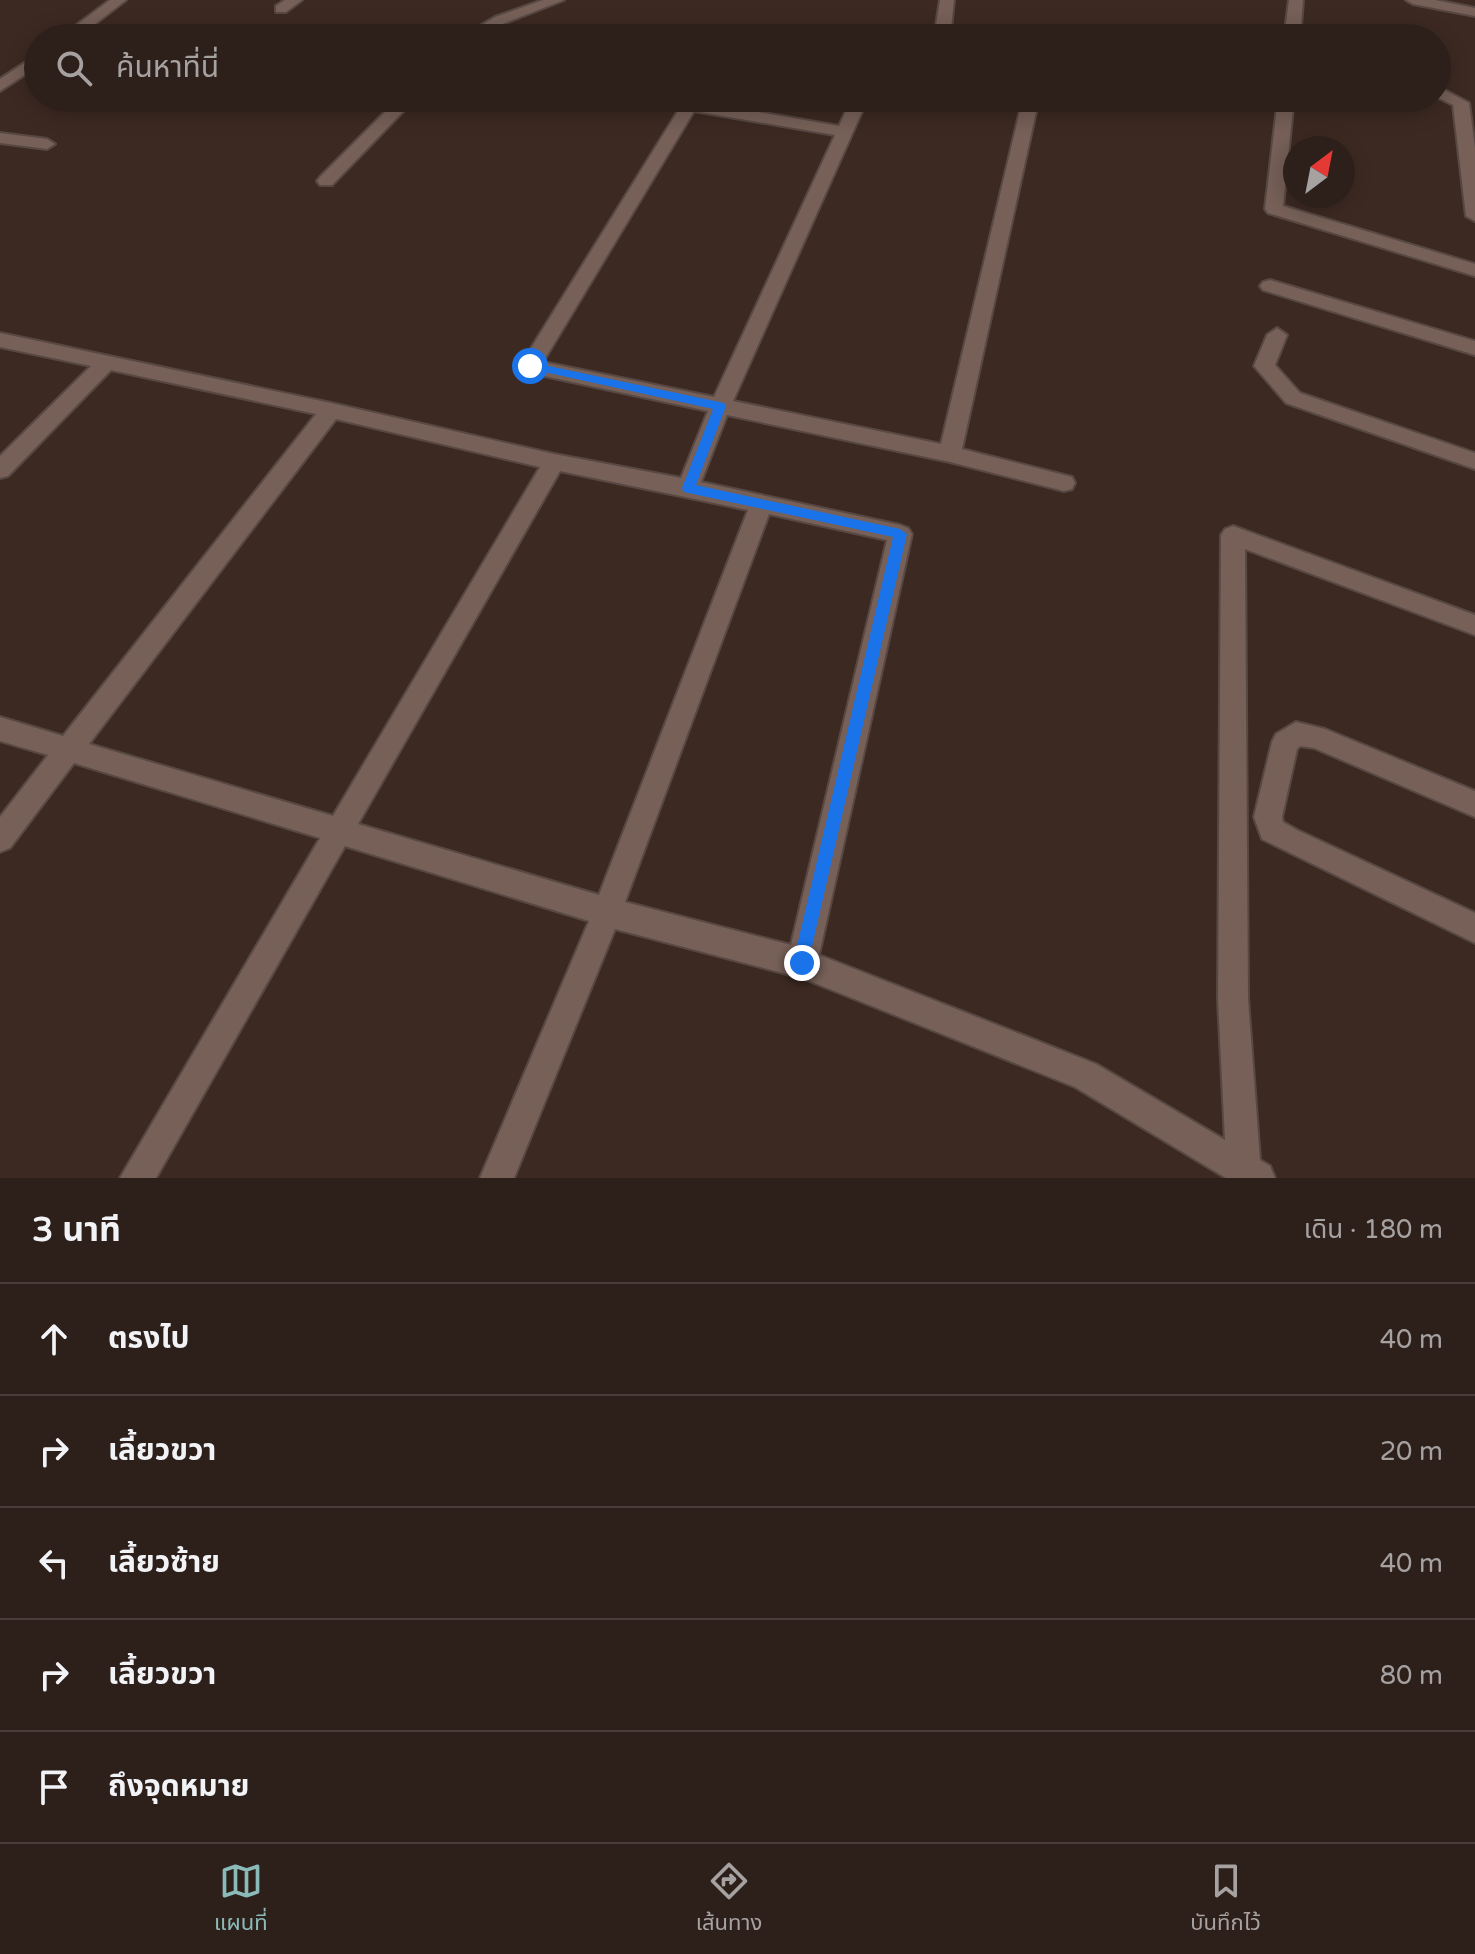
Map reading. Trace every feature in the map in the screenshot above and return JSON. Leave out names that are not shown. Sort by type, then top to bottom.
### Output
[{"type":"street","points":[[86,24],[119,0]]},
{"type":"street","points":[[281,9],[295,0]]},
{"type":"street","points":[[493,24],[557,0]]},
{"type":"street","points":[[944,24],[947,0]]},
{"type":"street","points":[[1293,24],[1296,0]]},
{"type":"street","points":[[1413,0],[1475,12]]},
{"type":"street","points":[[0,86],[24,69]]},
{"type":"street","points":[[1451,95],[1475,100]]},
{"type":"street","points":[[1451,98],[1461,103],[1475,216]]},
{"type":"street","points":[[326,181],[394,112]]},
{"type":"street","points":[[685,112],[530,366],[950,454],[1064,483]]},
{"type":"street","points":[[746,112],[844,132]]},
{"type":"street","points":[[688,488],[720,406],[853,112]]},
{"type":"street","points":[[950,454],[1028,112]]},
{"type":"street","points":[[1284,112],[1274,209],[1475,270]]},
{"type":"street","points":[[0,138],[47,144]]},
{"type":"street","points":[[1270,286],[1475,348]]},
{"type":"street","points":[[1277,335],[1264,366],[1293,398],[1475,461]]},
{"type":"street","points":[[0,340],[331,410],[554,462],[900,534],[802,963]]},
{"type":"street","points":[[0,470],[106,363]]},
{"type":"street","points":[[0,839],[331,410]]},
{"type":"street","points":[[137,1178],[554,462]]},
{"type":"street","points":[[497,1178],[607,912],[762,504]]},
{"type":"street","points":[[1249,1175],[1233,999],[1233,535],[1475,625]]},
{"type":"street","points":[[0,729],[607,912],[802,963],[1085,1075],[1249,1175]]},
{"type":"street","points":[[1475,804],[1316,737],[1296,734],[1285,742],[1268,817],[1272,830],[1287,839],[1475,928]]},
{"type":"route","points":[[530,366],[720,406],[688,488],[900,534],[802,963]]}]
